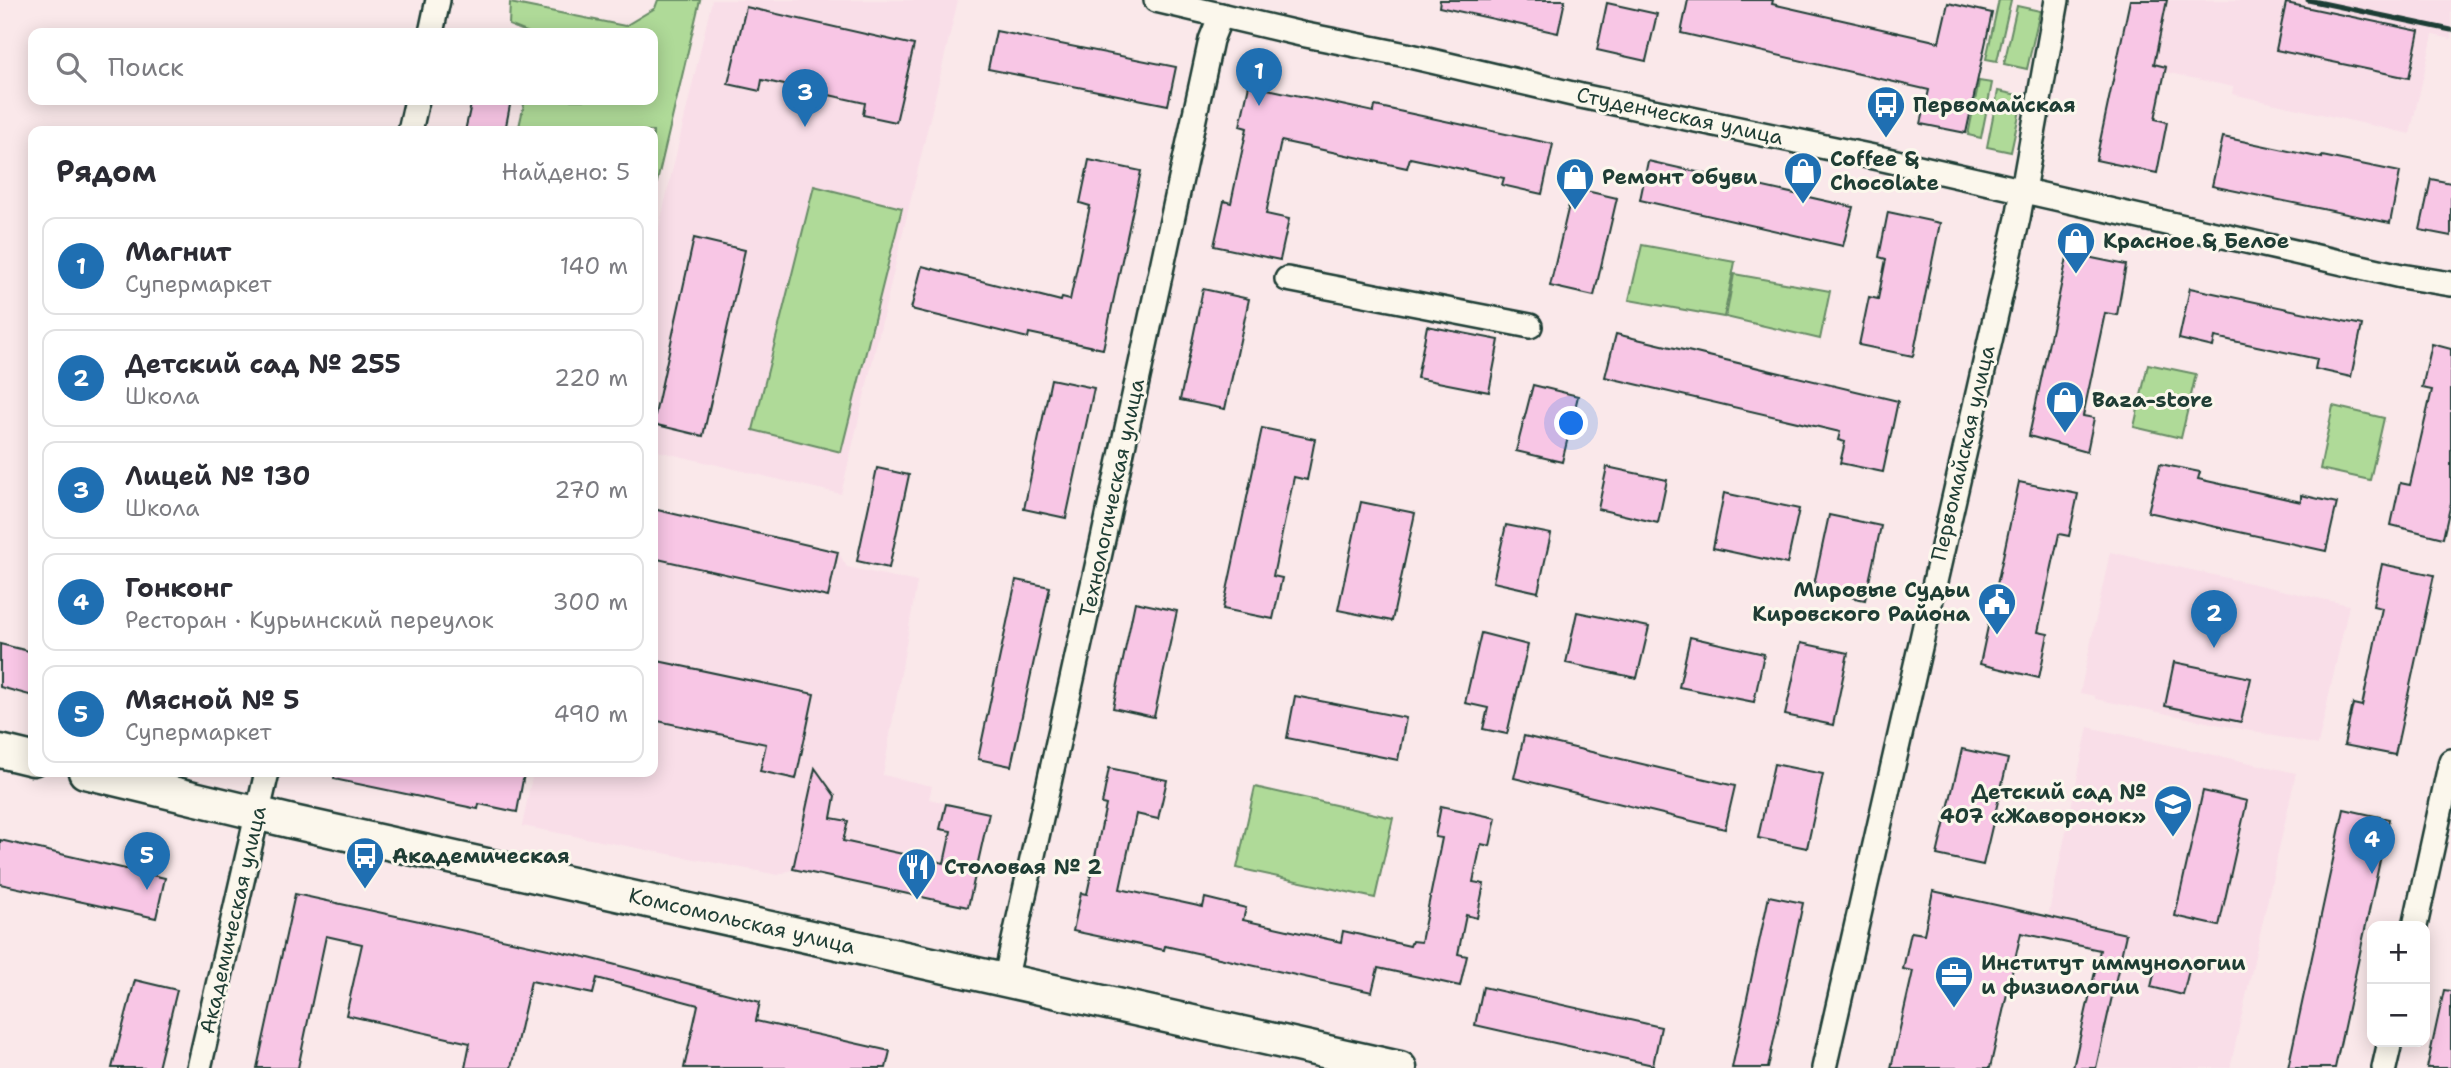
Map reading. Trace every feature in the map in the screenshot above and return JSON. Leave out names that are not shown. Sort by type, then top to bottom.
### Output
[{"type":"main road","points":[[0,751],[28,758]]},
{"type":"main road","name":"Комсомольская улица","points":[[105,777],[257,814],[1400,1068]]},
{"type":"street","points":[[432,28],[438,0]]},
{"type":"street","name":"Студенческая улица","points":[[1156,0],[1581,96],[2451,285]]},
{"type":"street","name":"Первомайская улица","points":[[1824,1068],[2023,190],[2057,0]]},
{"type":"street","name":"Технологическая улица","points":[[1005,981],[1211,40],[1220,15]]},
{"type":"street","points":[[411,126],[415,105]]},
{"type":"street","points":[[1287,279],[1530,326]]},
{"type":"street","points":[[2416,921],[2451,761]]},
{"type":"street","name":"Академическая улица","points":[[199,1068],[266,777]]},
{"type":"street","points":[[2384,1068],[2389,1047]]},
{"type":"shaded area","points":[[712,0],[958,0],[841,494],[658,451],[658,232]]},
{"type":"shaded area","points":[[2167,0],[2451,0],[2451,39],[2433,35],[2410,134],[2232,94],[2233,87],[2165,72],[2166,67],[2154,64]]},
{"type":"shaded area","points":[[658,510],[838,552],[847,567],[917,582],[883,775],[932,786],[929,799],[989,813],[968,907],[793,869],[778,875],[522,826],[532,777],[658,777]]},
{"type":"shaded area","points":[[2110,552],[2349,605],[2318,745],[2095,699],[2095,696],[2080,693]]},
{"type":"shaded area","name":"Детский сад № 407 «Жаворонок»","points":[[2088,727],[2296,773],[2230,1068],[2096,1068],[2125,934],[2048,917]]},
{"type":"green space","points":[[658,0],[700,0],[658,178],[658,126],[519,126],[524,105],[658,105],[658,28],[516,28],[509,25],[510,3],[625,26],[655,8]]},
{"type":"green space","points":[[1999,0],[2011,0],[1997,61],[1986,59]]},
{"type":"green space","points":[[2017,6],[2040,11],[2027,69],[2004,64]]},
{"type":"green space","points":[[1979,81],[1992,83],[1981,138],[1968,135]]},
{"type":"green space","points":[[1998,91],[2023,96],[2011,152],[1987,147]]},
{"type":"green space","points":[[814,186],[902,208],[841,452],[753,430]]},
{"type":"green space","points":[[1642,245],[1735,262],[1724,317],[1629,300]]},
{"type":"green space","points":[[1734,274],[1830,291],[1820,339],[1726,317]]},
{"type":"green space","points":[[2148,364],[2196,374],[2181,438],[2134,427]]},
{"type":"green space","points":[[2333,406],[2384,418],[2370,480],[2320,469]]},
{"type":"green space","points":[[1255,787],[1393,818],[1375,898],[1237,868]]},
{"type":"building","points":[[1440,0],[1565,0],[1558,33],[1439,7]]},
{"type":"building","points":[[1688,0],[1773,0],[1772,4],[1939,42],[1948,3],[1992,13],[1966,133],[1921,124],[1929,90],[1681,33]]},
{"type":"building","points":[[2130,0],[2167,0],[2154,64],[2166,67],[2155,119],[2167,122],[2157,173],[2096,160]]},
{"type":"building","points":[[1607,3],[1657,14],[1646,61],[1597,50]]},
{"type":"building","points":[[2286,3],[2419,31],[2409,78],[2276,50]]},
{"type":"building","points":[[746,7],[914,45],[896,122],[863,115],[865,103],[762,80],[760,91],[728,84]]},
{"type":"building","points":[[996,31],[1176,67],[1168,105],[988,69]]},
{"type":"building","points":[[1249,85],[1374,112],[1375,106],[1553,144],[1542,194],[1502,185],[1504,178],[1410,158],[1407,168],[1281,141],[1266,214],[1289,219],[1280,260],[1214,246],[1224,201],[1231,203],[1247,128],[1240,126]]},
{"type":"building","points":[[471,105],[510,105],[506,126],[466,126]]},
{"type":"building","points":[[2223,137],[2400,172],[2390,223],[2212,186]]},
{"type":"building","points":[[1089,160],[1141,171],[1103,349],[1029,333],[1028,338],[911,309],[922,266],[1061,301],[1062,298],[1070,300],[1090,206],[1080,203]]},
{"type":"building","points":[[1648,161],[1853,207],[1843,246],[1640,200]]},
{"type":"building","points":[[2431,179],[2451,183],[2451,236],[2420,230]]},
{"type":"building","points":[[1573,188],[1617,198],[1594,296],[1550,286]]},
{"type":"building","points":[[1888,212],[1940,223],[1913,356],[1859,345],[1869,297],[1878,299],[1886,259],[1879,257]]},
{"type":"building","points":[[694,238],[745,250],[703,436],[658,425],[658,401]]},
{"type":"building","points":[[2068,253],[2126,265],[2117,315],[2105,313],[2083,416],[2094,418],[2087,452],[2029,436]]},
{"type":"building","points":[[2190,288],[2362,325],[2351,377],[2315,369],[2317,359],[2215,337],[2213,347],[2179,339]]},
{"type":"building","points":[[1203,289],[1249,299],[1225,409],[1180,400]]},
{"type":"building","points":[[1427,326],[1499,340],[1489,392],[1417,378]]},
{"type":"building","points":[[1616,334],[1898,401],[1883,472],[1840,463],[1845,442],[1838,440],[1840,432],[1605,377]]},
{"type":"building","points":[[2432,344],[2451,349],[2451,503],[2443,538],[2391,525],[2400,483],[2410,485],[2432,390],[2422,388]]},
{"type":"building","points":[[1051,379],[1094,388],[1066,518],[1024,509]]},
{"type":"building","points":[[1533,385],[1578,396],[1562,462],[1516,451]]},
{"type":"building","points":[[1262,428],[1315,439],[1307,480],[1294,477],[1273,576],[1282,578],[1273,619],[1223,609]]},
{"type":"building","points":[[2160,464],[2200,472],[2198,479],[2301,502],[2301,495],[2337,503],[2326,551],[2148,512]]},
{"type":"building","points":[[1607,467],[1667,480],[1658,523],[1598,509]]},
{"type":"building","points":[[877,468],[909,475],[889,568],[857,561]]},
{"type":"building","points":[[2019,482],[2078,494],[2069,536],[2059,534],[2038,632],[2048,634],[2039,678],[1980,664]]},
{"type":"building","points":[[1724,493],[1799,509],[1787,564],[1713,548]]},
{"type":"building","points":[[1361,502],[1415,513],[1392,621],[1338,610]]},
{"type":"building","points":[[658,510],[838,552],[828,597],[658,559]]},
{"type":"building","points":[[1829,515],[1881,526],[1865,600],[1813,589]]},
{"type":"building","points":[[1506,525],[1551,534],[1538,592],[1493,582]]},
{"type":"building","points":[[2382,564],[2434,575],[2395,755],[2344,745],[2353,704],[2362,706],[2382,608],[2373,606]]},
{"type":"building","points":[[1016,580],[1050,587],[1011,766],[978,759]]},
{"type":"building","points":[[1135,602],[1177,611],[1154,717],[1113,708]]},
{"type":"building","points":[[1577,612],[1649,627],[1637,678],[1566,663]]},
{"type":"building","points":[[1481,633],[1528,645],[1507,734],[1483,729],[1488,708],[1465,703]]},
{"type":"building","points":[[1690,637],[1764,654],[1754,702],[1679,687]]},
{"type":"building","points":[[1801,643],[1848,653],[1833,725],[1785,715]]},
{"type":"building","points":[[0,644],[28,651],[28,695],[0,687]]},
{"type":"building","points":[[658,661],[814,694],[796,779],[760,771],[766,744],[658,721]]},
{"type":"building","points":[[2174,662],[2251,678],[2241,722],[2165,706]]},
{"type":"building","points":[[1295,696],[1406,718],[1398,760],[1287,738]]},
{"type":"building","points":[[1524,736],[1735,786],[1725,829],[1514,778]]},
{"type":"building","points":[[1962,749],[2008,759],[1983,865],[1937,855]]},
{"type":"building","points":[[1774,764],[1823,774],[1807,848],[1758,838]]},
{"type":"building","points":[[815,768],[835,796],[831,818],[848,821],[843,841],[944,863],[951,831],[940,829],[946,804],[989,813],[968,907],[793,869]]},
{"type":"building","points":[[1109,768],[1167,780],[1158,819],[1136,814],[1120,889],[1203,907],[1205,898],[1246,908],[1243,920],[1341,942],[1343,931],[1410,946],[1412,941],[1421,942],[1442,838],[1435,837],[1441,806],[1496,818],[1490,846],[1481,844],[1473,882],[1484,884],[1477,918],[1466,915],[1458,954],[1467,956],[1460,986],[1378,968],[1372,992],[1165,946],[1164,950],[1073,931],[1081,893],[1087,894],[1106,805],[1102,804]]},
{"type":"building","points":[[523,777],[517,812],[479,804],[478,809],[334,779]]},
{"type":"building","points":[[2203,791],[2247,801],[2219,926],[2175,916]]},
{"type":"building","points":[[2344,809],[2389,819],[2335,1068],[2288,1068]]},
{"type":"building","points":[[0,840],[165,878],[156,918],[0,884]]},
{"type":"building","points":[[1933,891],[2126,934],[2096,1068],[2073,1068],[2100,950],[2021,933],[1990,1068],[1891,1068],[1913,971],[1903,969],[1911,932],[1924,934]]},
{"type":"building","points":[[295,894],[585,957],[760,1002],[756,1021],[890,1051],[886,1068],[684,1068],[698,1005],[597,978],[593,994],[531,981],[511,1068],[465,1068],[470,1043],[346,1015],[362,944],[326,936],[298,1068],[257,1068]]},
{"type":"building","points":[[1769,896],[1803,903],[1768,1068],[1732,1068]]},
{"type":"building","points":[[2157,962],[2189,970],[2183,995],[2151,987]]},
{"type":"building","points":[[135,980],[177,990],[158,1068],[112,1068]]},
{"type":"building","points":[[1483,987],[1661,1027],[1653,1065],[1475,1025]]},
{"type":"building","points":[[2444,990],[2451,991],[2451,1068],[2427,1068]]},
{"type":"railway","points":[[2308,0],[2451,30]]},
{"type":"place","name":"Магнит","points":[[1259,106]]},
{"type":"place","name":"Лицей № 130","points":[[805,127]]},
{"type":"place","name":"Первомайская","points":[[1886,139]]},
{"type":"place","name":"Coffee & Chocolate","points":[[1803,205]]},
{"type":"place","name":"Ремонт обуви","points":[[1575,211]]},
{"type":"place","name":"Красное & Белое","points":[[2076,275]]},
{"type":"place","name":"Baza-store","points":[[2065,434]]},
{"type":"place","name":"Мировые Судьи Кировского Района","points":[[1997,636]]},
{"type":"place","name":"Детский сад № 255","points":[[2214,648]]},
{"type":"place","name":"Детский сад № 407 «Жаворонок»","points":[[2173,838]]},
{"type":"place","name":"Гонконг","points":[[2372,874]]},
{"type":"place","name":"Мясной № 5","points":[[147,890]]},
{"type":"place","name":"Академическая","points":[[365,890]]},
{"type":"place","name":"Столовая № 2","points":[[917,901]]},
{"type":"place","name":"Институт иммунологии и физиологии","points":[[1954,1009]]}]
